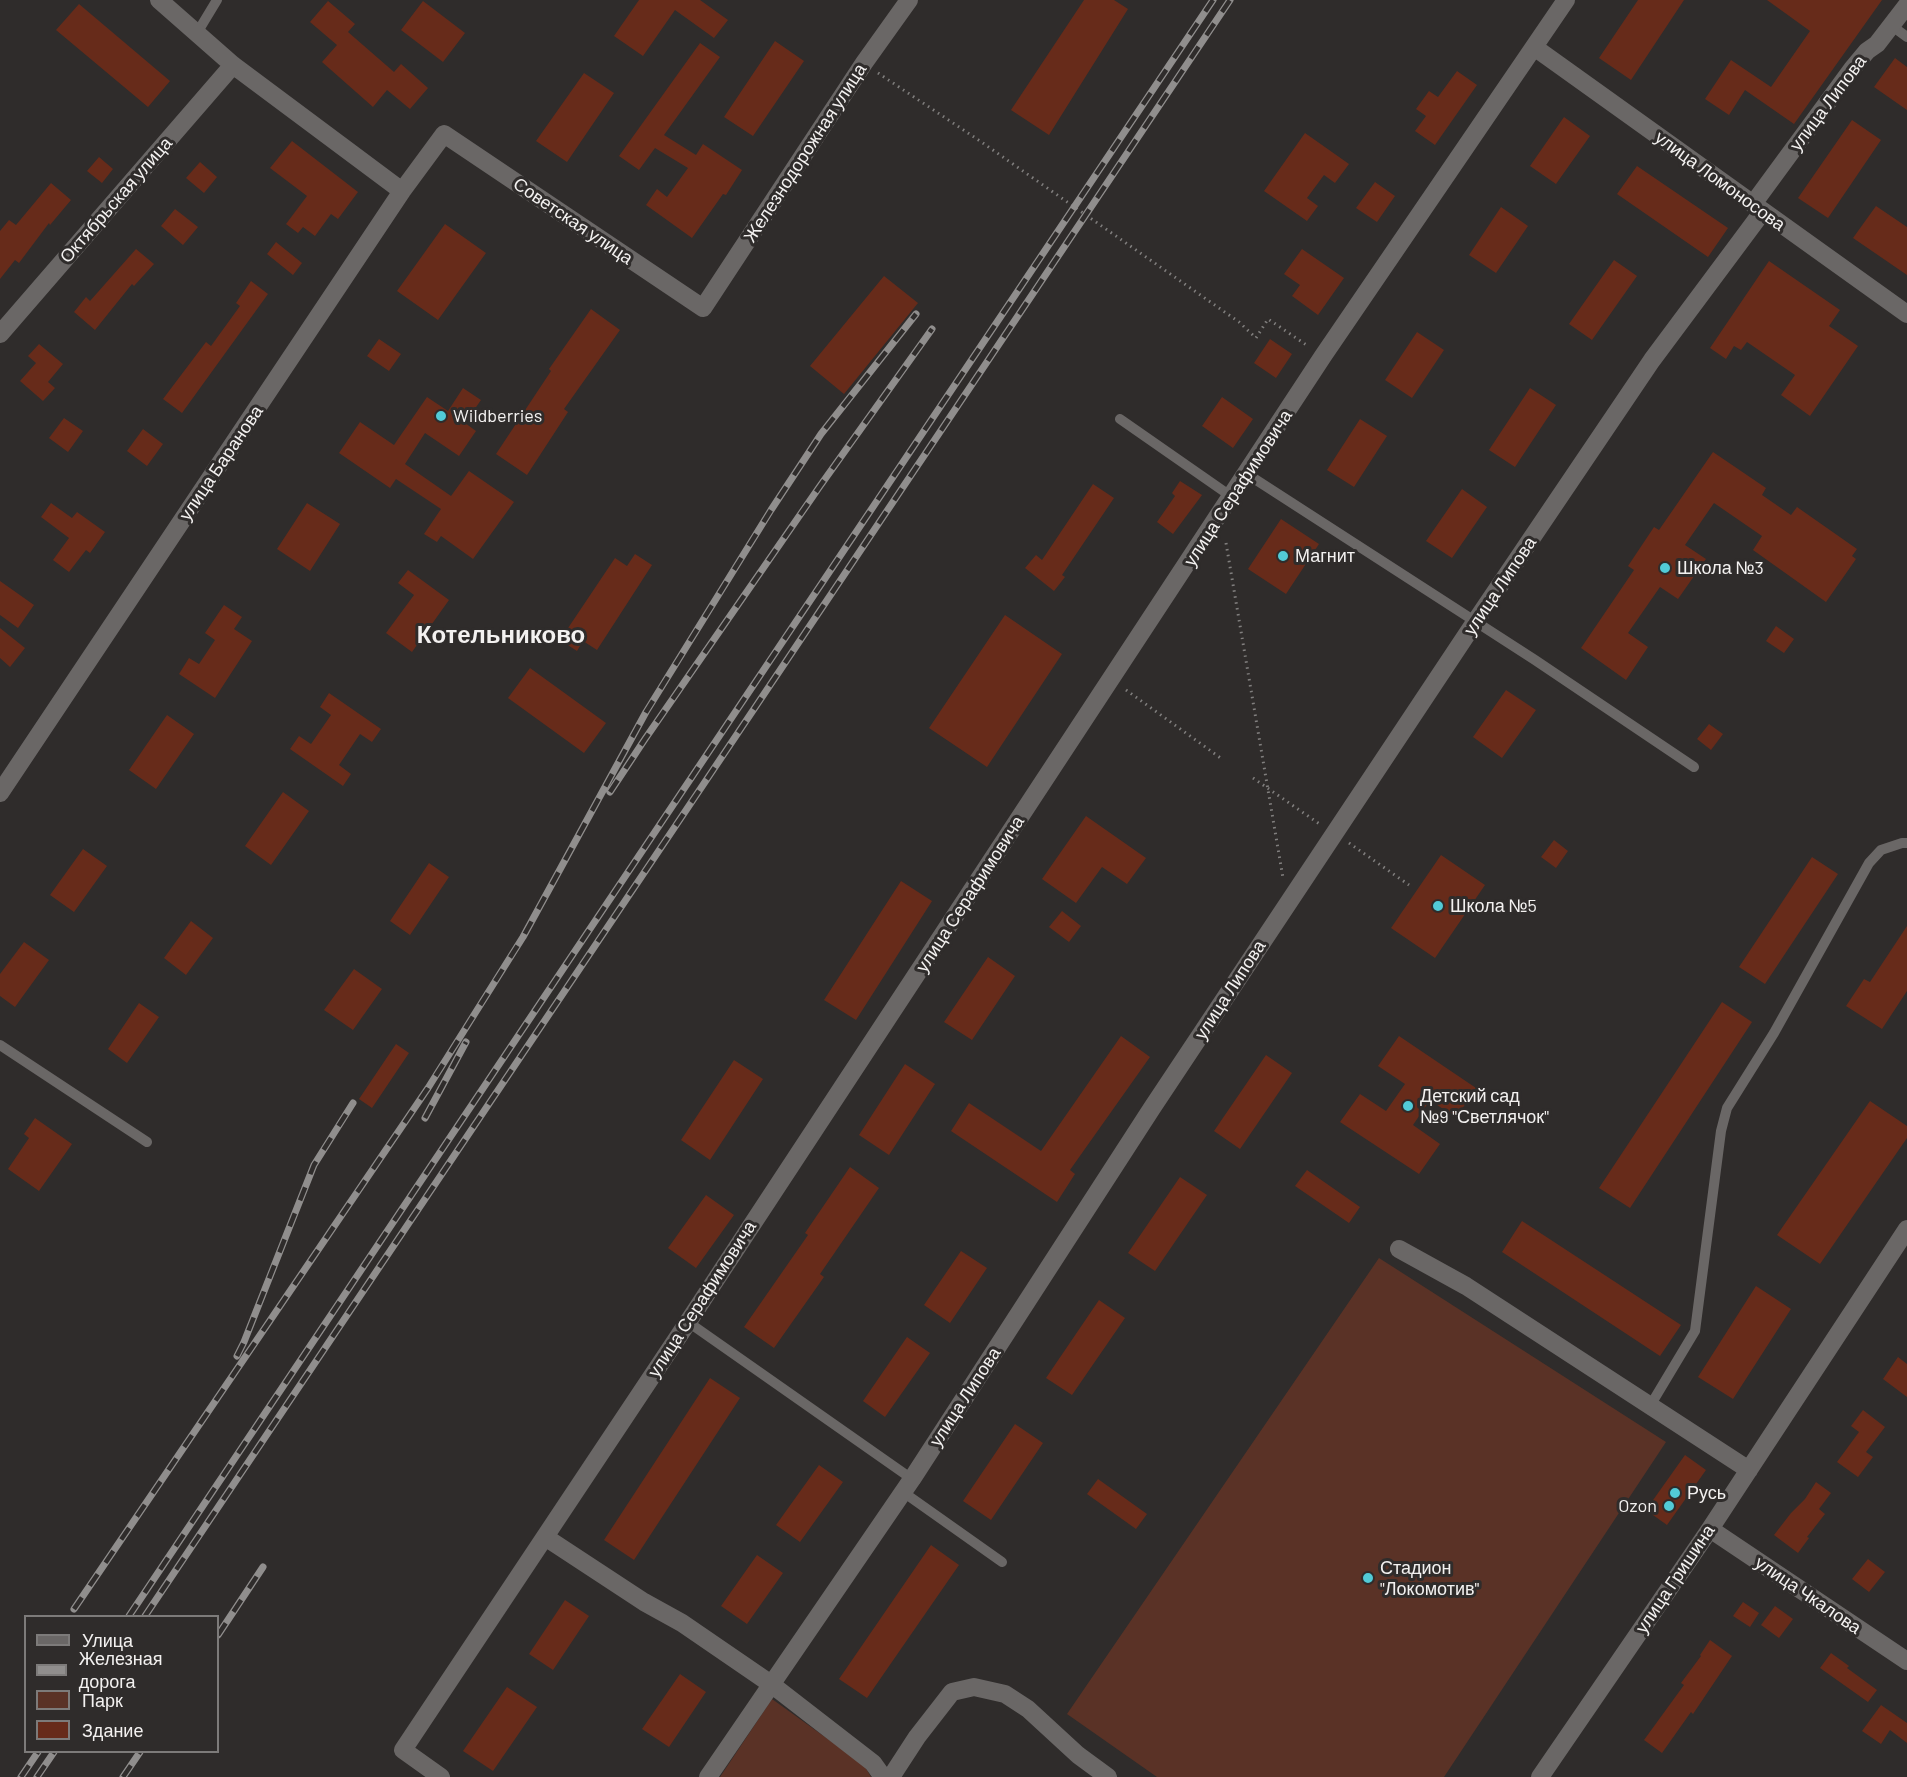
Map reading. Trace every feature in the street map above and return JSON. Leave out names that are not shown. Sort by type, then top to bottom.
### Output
[{"type":"street","points":[[159,0],[233,65],[402,191]]},
{"type":"street","name":"Железнодорожная улица","points":[[703,308],[864,63],[909,0]]},
{"type":"street","name":"улица Серафимовича","points":[[441,1777],[403,1750],[688,1322],[1323,356],[1566,0]]},
{"type":"street","name":"улица Липова","points":[[708,1777],[908,1485],[1288,903],[1652,360],[1852,69],[1892,26],[1907,5]]},
{"type":"street","name":"улица Ломоносова","points":[[1534,47],[1907,314]]},
{"type":"street","name":"Октябрьская улица","points":[[0,334],[233,65]]},
{"type":"street","name":"Советская улица","points":[[444,134],[703,308]]},
{"type":"street","name":"улица Баранова","points":[[0,793],[402,191],[444,134]]},
{"type":"street","name":"улица Гришина","points":[[1540,1777],[1710,1529],[1907,1229]]},
{"type":"street","points":[[1399,1249],[1466,1286],[1749,1470]]},
{"type":"street","name":"улица Чкалова","points":[[1710,1529],[1907,1661]]},
{"type":"street","points":[[544,1537],[594,1571],[682,1623],[771,1684],[873,1763],[884,1777]]},
{"type":"street","points":[[891,1777],[917,1737],[952,1692],[974,1686],[1005,1694],[1028,1709],[1078,1755],[1108,1777]]},
{"type":"lane","points":[[197,33],[218,0]]},
{"type":"lane","points":[[1892,26],[1907,37]]},
{"type":"lane","points":[[1120,419],[1232,497]]},
{"type":"lane","points":[[1247,474],[1545,667],[1694,767]]},
{"type":"lane","points":[[1650,1406],[1695,1331],[1727,1108],[1779,1023],[1869,863],[1881,850],[1907,843]]},
{"type":"lane","points":[[0,1045],[147,1142]]},
{"type":"lane","points":[[688,1322],[908,1485],[1002,1562]]},
{"type":"path","points":[[864,63],[1239,322],[1256,338],[1268,319],[1323,356]]},
{"type":"path","points":[[1226,543],[1288,903]]},
{"type":"path","points":[[1124,689],[1222,759]]},
{"type":"green space","name":"Стадион \"Локомотив\"","points":[[1379,1258],[1666,1442],[1444,1777],[1157,1777],[1067,1714]]},
{"type":"green space","points":[[772,1699],[864,1765],[871,1777],[720,1777]]},
{"type":"building","points":[[639,0],[700,0],[728,20],[714,38],[675,10],[643,56],[614,36]]},
{"type":"building","points":[[1084,0],[1114,0],[1128,9],[1049,135],[1011,110]]},
{"type":"building","points":[[1638,0],[1684,0],[1631,80],[1599,58]]},
{"type":"building","points":[[1767,0],[1882,0],[1794,124],[1745,90],[1729,115],[1705,99],[1731,60],[1771,87],[1810,31]]},
{"type":"building","points":[[328,1],[355,24],[348,32],[394,72],[401,64],[428,88],[410,109],[387,90],[373,107],[322,62],[337,45],[310,22]]},
{"type":"building","points":[[423,1],[465,33],[443,62],[401,30]]},
{"type":"building","points":[[79,4],[170,81],[148,107],[56,30]]},
{"type":"building","points":[[775,41],[804,61],[753,136],[724,117]]},
{"type":"building","points":[[700,43],[720,57],[664,135],[696,155],[703,144],[742,170],[726,195],[723,194],[692,238],[646,205],[657,189],[667,197],[688,168],[655,148],[639,170],[619,156]]},
{"type":"building","points":[[1895,58],[1907,67],[1907,110],[1874,87]]},
{"type":"building","points":[[1457,71],[1477,85],[1435,145],[1415,131],[1426,116],[1416,109],[1429,91],[1438,97]]},
{"type":"building","points":[[584,73],[614,93],[567,162],[536,141]]},
{"type":"building","points":[[1564,117],[1590,136],[1556,184],[1530,166]]},
{"type":"building","points":[[1852,120],[1881,140],[1828,218],[1798,198]]},
{"type":"building","points":[[1305,133],[1349,164],[1335,183],[1324,175],[1307,198],[1318,206],[1307,221],[1264,191]]},
{"type":"building","points":[[292,141],[358,192],[338,219],[331,214],[315,236],[303,227],[298,233],[286,224],[307,196],[270,168]]},
{"type":"building","points":[[99,157],[113,169],[102,183],[87,171]]},
{"type":"building","points":[[200,162],[217,177],[204,193],[186,178]]},
{"type":"building","points":[[1637,166],[1728,228],[1708,257],[1617,194]]},
{"type":"building","points":[[1375,182],[1395,196],[1377,222],[1356,208]]},
{"type":"building","points":[[51,183],[71,200],[50,225],[49,223],[19,263],[15,260],[0,279],[0,231],[9,220],[16,225]]},
{"type":"building","points":[[1876,206],[1907,227],[1907,275],[1853,238]]},
{"type":"building","points":[[1501,207],[1528,226],[1496,273],[1469,255]]},
{"type":"building","points":[[175,209],[198,227],[183,245],[161,226]]},
{"type":"building","points":[[445,224],[486,253],[438,320],[397,291]]},
{"type":"building","points":[[276,242],[302,263],[293,275],[267,254]]},
{"type":"building","points":[[136,249],[154,264],[134,286],[132,284],[95,330],[74,312],[86,297],[90,301]]},
{"type":"building","points":[[1302,249],[1344,278],[1318,315],[1292,296],[1300,285],[1284,274]]},
{"type":"building","points":[[1614,260],[1637,276],[1592,340],[1569,324]]},
{"type":"building","points":[[1769,261],[1840,310],[1829,326],[1858,346],[1810,416],[1781,395],[1795,375],[1747,342],[1741,350],[1734,346],[1726,359],[1710,348]]},
{"type":"building","points":[[884,276],[918,303],[844,394],[810,366]]},
{"type":"building","points":[[251,281],[268,294],[182,413],[163,399],[206,342],[211,346],[240,306],[236,303]]},
{"type":"building","points":[[591,309],[620,330],[564,409],[568,412],[527,475],[496,454],[551,371],[549,369]]},
{"type":"building","points":[[1417,332],[1444,350],[1412,398],[1385,380]]},
{"type":"building","points":[[379,339],[401,354],[389,371],[367,356]]},
{"type":"building","points":[[1270,339],[1292,354],[1276,378],[1254,363]]},
{"type":"building","points":[[39,344],[63,364],[48,382],[55,388],[43,401],[20,381],[36,363],[28,356]]},
{"type":"building","points":[[463,388],[481,400],[465,423],[476,431],[459,456],[425,433],[405,464],[451,496],[469,471],[514,502],[473,559],[441,536],[437,542],[424,534],[441,509],[396,479],[390,488],[339,453],[360,422],[394,445],[427,397],[448,411]]},
{"type":"building","points":[[1530,388],[1556,405],[1515,467],[1489,450]]},
{"type":"building","points":[[1222,397],[1253,419],[1233,448],[1202,426]]},
{"type":"building","points":[[64,418],[83,431],[68,452],[49,438]]},
{"type":"building","points":[[1360,419],[1387,436],[1354,487],[1327,470]]},
{"type":"building","points":[[143,429],[163,444],[147,466],[127,451]]},
{"type":"building","name":"Школа №3","points":[[1713,452],[1766,488],[1762,495],[1791,515],[1797,507],[1857,549],[1852,556],[1856,559],[1826,602],[1753,550],[1762,536],[1714,503],[1685,545],[1706,559],[1678,599],[1660,587],[1628,633],[1648,647],[1626,680],[1581,648],[1634,570],[1628,566],[1654,527],[1659,530]]},
{"type":"building","points":[[1180,481],[1202,495],[1173,534],[1157,522],[1175,496],[1172,493]]},
{"type":"building","points":[[1093,484],[1114,498],[1062,575],[1065,577],[1054,591],[1025,568],[1036,555],[1042,560]]},
{"type":"building","points":[[1462,489],[1487,507],[1452,558],[1426,541]]},
{"type":"building","points":[[51,503],[72,518],[77,512],[105,532],[90,553],[86,550],[69,572],[53,560],[69,538],[41,517]]},
{"type":"building","points":[[307,503],[340,524],[310,571],[277,549]]},
{"type":"building","name":"Магнит","points":[[1281,519],[1319,544],[1286,594],[1248,569]]},
{"type":"building","points":[[635,554],[652,565],[597,650],[583,641],[577,651],[560,640],[615,558],[627,566]]},
{"type":"building","points":[[408,570],[449,600],[412,652],[386,633],[414,595],[398,583]]},
{"type":"building","points":[[0,581],[34,605],[18,628],[0,615]]},
{"type":"building","points":[[224,605],[242,617],[234,629],[252,641],[215,698],[179,674],[189,658],[199,664],[215,640],[205,633]]},
{"type":"building","points":[[1005,615],[1062,654],[987,767],[929,728]]},
{"type":"building","points":[[1776,626],[1794,639],[1784,653],[1766,641]]},
{"type":"building","points":[[0,628],[25,648],[10,667],[0,658]]},
{"type":"building","points":[[530,668],[606,723],[584,753],[508,698]]},
{"type":"building","points":[[1506,690],[1536,710],[1502,758],[1473,737]]},
{"type":"building","points":[[329,693],[381,729],[372,742],[360,734],[339,765],[351,774],[343,786],[290,749],[299,736],[311,744],[331,715],[320,707]]},
{"type":"building","points":[[167,715],[194,734],[156,789],[129,770]]},
{"type":"building","points":[[1709,724],[1723,734],[1711,750],[1697,739]]},
{"type":"building","points":[[283,792],[309,811],[271,865],[245,846]]},
{"type":"building","points":[[1086,816],[1146,858],[1127,884],[1102,867],[1076,903],[1042,879]]},
{"type":"building","points":[[1554,840],[1568,851],[1556,868],[1541,857]]},
{"type":"building","points":[[83,849],[107,866],[74,912],[50,895]]},
{"type":"building","name":"Школа №5","points":[[1441,855],[1485,885],[1435,958],[1391,928]]},
{"type":"building","points":[[1812,857],[1838,874],[1765,984],[1739,967]]},
{"type":"building","points":[[429,863],[449,877],[410,935],[390,921]]},
{"type":"building","points":[[901,881],[932,901],[856,1020],[824,1000]]},
{"type":"building","points":[[1062,911],[1081,926],[1069,942],[1049,927]]},
{"type":"building","points":[[191,921],[213,938],[186,975],[164,958]]},
{"type":"building","points":[[1907,926],[1907,991],[1882,1029],[1846,1006],[1864,979],[1870,982]]},
{"type":"building","points":[[24,942],[49,960],[15,1007],[0,996],[0,974]]},
{"type":"building","points":[[988,957],[1015,976],[972,1040],[944,1022]]},
{"type":"building","points":[[354,969],[382,989],[353,1030],[324,1010]]},
{"type":"building","points":[[1722,1002],[1752,1022],[1630,1208],[1599,1188]]},
{"type":"building","points":[[139,1003],[159,1017],[127,1063],[108,1049]]},
{"type":"building","points":[[1121,1036],[1150,1057],[1070,1170],[1075,1174],[1057,1202],[951,1131],[969,1103],[1041,1151]]},
{"type":"building","name":"Детский сад №9 \"Светлячок\"","points":[[1399,1036],[1476,1088],[1456,1118],[1430,1100],[1413,1125],[1440,1144],[1419,1174],[1340,1122],[1360,1094],[1386,1111],[1405,1084],[1378,1066]]},
{"type":"building","points":[[396,1044],[409,1053],[372,1108],[359,1099]]},
{"type":"building","points":[[1266,1055],[1292,1073],[1240,1149],[1214,1131]]},
{"type":"building","points":[[734,1060],[763,1079],[710,1160],[681,1140]]},
{"type":"building","points":[[905,1064],[935,1084],[889,1155],[859,1135]]},
{"type":"building","points":[[1870,1101],[1907,1126],[1907,1138],[1820,1264],[1777,1235]]},
{"type":"building","points":[[35,1118],[72,1144],[39,1191],[8,1169],[29,1138],[24,1134]]},
{"type":"building","points":[[850,1167],[879,1188],[820,1274],[824,1277],[774,1348],[744,1327],[808,1235],[805,1233]]},
{"type":"building","points":[[1307,1170],[1360,1207],[1349,1223],[1295,1186]]},
{"type":"building","points":[[1180,1177],[1207,1195],[1155,1271],[1128,1253]]},
{"type":"building","points":[[706,1195],[734,1215],[696,1268],[668,1248]]},
{"type":"building","points":[[1522,1221],[1681,1325],[1660,1356],[1502,1252]]},
{"type":"building","points":[[961,1251],[987,1268],[950,1323],[924,1305]]},
{"type":"building","points":[[1756,1286],[1791,1309],[1733,1399],[1698,1377]]},
{"type":"building","points":[[1099,1300],[1125,1318],[1072,1395],[1046,1378]]},
{"type":"building","points":[[907,1337],[930,1353],[885,1417],[863,1401]]},
{"type":"building","points":[[1898,1357],[1907,1364],[1907,1397],[1883,1379]]},
{"type":"building","points":[[710,1378],[740,1398],[634,1560],[604,1540]]},
{"type":"building","points":[[1863,1410],[1885,1427],[1866,1452],[1873,1457],[1858,1477],[1837,1462],[1859,1432],[1851,1426]]},
{"type":"building","points":[[1015,1424],[1043,1443],[991,1520],[963,1501]]},
{"type":"building","points":[[1685,1455],[1706,1470],[1667,1525],[1646,1510]]},
{"type":"building","points":[[819,1465],[843,1482],[800,1542],[776,1525]]},
{"type":"building","points":[[1098,1479],[1147,1514],[1136,1529],[1087,1494]]},
{"type":"building","points":[[1816,1482],[1831,1493],[1819,1509],[1825,1514],[1798,1553],[1774,1535],[1805,1499]]},
{"type":"building","points":[[931,1545],[959,1565],[867,1698],[839,1679]]},
{"type":"building","points":[[757,1555],[783,1573],[747,1624],[721,1606]]},
{"type":"building","points":[[1868,1559],[1885,1572],[1869,1592],[1852,1579]]},
{"type":"building","points":[[565,1600],[589,1616],[553,1670],[529,1654]]},
{"type":"building","points":[[1743,1602],[1759,1613],[1750,1627],[1733,1616]]},
{"type":"building","points":[[1775,1606],[1793,1619],[1779,1638],[1761,1625]]},
{"type":"building","points":[[1710,1640],[1732,1656],[1693,1714],[1691,1712],[1662,1753],[1644,1740],[1684,1685],[1681,1683]]},
{"type":"building","points":[[1831,1653],[1877,1690],[1868,1702],[1820,1668]]},
{"type":"building","points":[[680,1674],[706,1692],[669,1747],[642,1729]]},
{"type":"building","points":[[507,1687],[537,1707],[493,1771],[463,1751]]},
{"type":"building","points":[[1881,1705],[1907,1723],[1907,1743],[1890,1730],[1881,1744],[1862,1731]]},
{"type":"railway","points":[[130,1615],[1213,0]]},
{"type":"railway","points":[[146,1615],[1230,0]]},
{"type":"railway","points":[[74,1609],[428,1088],[523,937],[646,712],[771,510],[821,434],[916,314]]},
{"type":"railway","points":[[610,792],[820,486],[932,329]]},
{"type":"railway","points":[[425,1118],[466,1042]]},
{"type":"railway","points":[[237,1356],[314,1165],[353,1103]]},
{"type":"railway","points":[[219,1633],[263,1567]]},
{"type":"railway","points":[[21,1777],[37,1753]]},
{"type":"railway","points":[[37,1777],[53,1753]]},
{"type":"railway","points":[[123,1777],[139,1753]]},
{"type":"place","name":"Wildberries","points":[[441,416]]},
{"type":"place","name":"Магнит","points":[[1283,556]]},
{"type":"place","name":"Школа №3","points":[[1665,568]]},
{"type":"place","name":"Школа №5","points":[[1438,906]]},
{"type":"place","name":"Детский сад №9 \"Светлячок\"","points":[[1408,1106]]},
{"type":"place","name":"Русь","points":[[1675,1493]]},
{"type":"place","name":"Ozon","points":[[1669,1506]]},
{"type":"place","name":"Стадион \"Локомотив\"","points":[[1368,1578]]},
{"type":"district","name":"Котельниково","points":[[501,635]]}]
